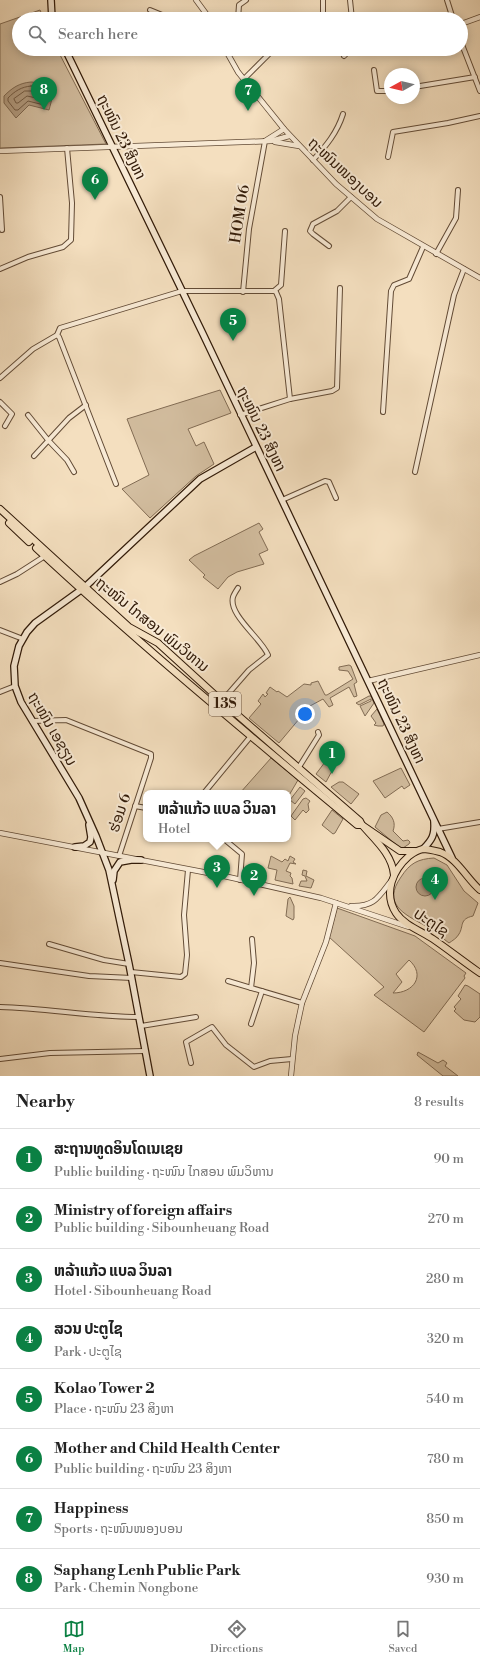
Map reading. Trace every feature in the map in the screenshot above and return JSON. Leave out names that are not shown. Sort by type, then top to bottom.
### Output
[{"type":"highway","name":"ຖະໜົນ ໄກສອນ ພົມວິຫານ","points":[[0,509],[83,589],[129,627],[158,643],[222,701],[299,767],[330,799]]},
{"type":"highway","name":"ຖະໜົນ ໄກສອນ ພົມວິຫານ","points":[[0,515],[251,736],[360,821],[362,825]]},
{"type":"highway","name":"13S","points":[[362,825],[400,851],[416,851],[423,849]]},
{"type":"highway","name":"13S","points":[[362,825],[388,855],[393,864],[393,878]]},
{"type":"highway","points":[[423,849],[441,853],[456,864],[468,879],[480,890]]},
{"type":"highway","name":"13S","points":[[393,878],[401,864],[416,851]]},
{"type":"highway","name":"ປະຕູໄຊ","points":[[393,878],[390,899],[396,913],[416,929],[480,973]]},
{"type":"main road","points":[[51,0],[52,12]]},
{"type":"main road","name":"ຖະໜົນ 23 ສິງຫາ","points":[[68,56],[282,500],[438,828],[447,850],[456,864]]},
{"type":"main road","name":"ຖະໜົນ ເອຊຽນ","points":[[150,1076],[114,889],[87,815],[72,786],[21,702],[15,686],[14,666],[19,646],[35,623],[83,589],[200,479],[256,447]]},
{"type":"main road","points":[[75,847],[84,846],[90,842],[87,815]]},
{"type":"main road","points":[[423,849],[432,840],[434,820]]},
{"type":"main road","points":[[114,889],[114,871],[120,862],[141,860]]},
{"type":"street","points":[[196,0],[205,12]]},
{"type":"street","points":[[238,12],[239,5],[246,0]]},
{"type":"street","points":[[322,12],[323,0]]},
{"type":"street","points":[[350,0],[351,12]]},
{"type":"street","points":[[447,0],[451,12]]},
{"type":"street","points":[[150,10],[155,12]]},
{"type":"street","points":[[468,21],[480,17]]},
{"type":"street","name":"ຖະໜົນໜອງບອນ","points":[[229,56],[244,79],[289,136],[351,197],[377,219],[423,247],[480,278]]},
{"type":"street","points":[[244,79],[267,56]]},
{"type":"street","points":[[467,56],[480,91]]},
{"type":"street","points":[[374,70],[377,91],[384,91]]},
{"type":"street","points":[[420,86],[475,77]]},
{"type":"street","points":[[313,160],[327,145],[336,132],[343,114]]},
{"type":"street","points":[[388,157],[393,132],[480,116]]},
{"type":"street","points":[[265,141],[284,129]]},
{"type":"street","points":[[271,141],[289,136]]},
{"type":"street","points":[[0,151],[265,141],[299,146]]},
{"type":"street","name":"HOM 06","points":[[243,292],[249,229],[265,141]]},
{"type":"street","points":[[0,269],[28,257],[64,247],[71,240],[72,203],[67,148]]},
{"type":"street","points":[[436,254],[456,218],[458,190]]},
{"type":"street","points":[[0,197],[2,230]]},
{"type":"street","points":[[329,246],[312,234],[310,228],[313,224],[337,211],[351,197]]},
{"type":"street","points":[[0,378],[33,349],[57,335],[60,328],[182,291],[274,291],[281,285],[286,231]]},
{"type":"street","points":[[384,412],[391,291],[394,285],[409,279],[423,247]]},
{"type":"street","points":[[415,472],[454,295],[464,269]]},
{"type":"street","points":[[240,415],[290,399],[332,391],[336,388],[340,288]]},
{"type":"street","points":[[274,291],[279,299],[290,399]]},
{"type":"street","points":[[57,335],[116,484]]},
{"type":"street","points":[[0,402],[12,414],[5,426]]},
{"type":"street","points":[[34,456],[69,418],[86,405]]},
{"type":"street","points":[[28,414],[48,440],[67,460],[74,472]]},
{"type":"street","points":[[282,500],[325,481],[329,482],[336,498]]},
{"type":"street","points":[[0,582],[17,574],[45,556]]},
{"type":"street","points":[[222,701],[249,670],[268,655],[235,611],[233,598],[238,588]]},
{"type":"street","points":[[0,630],[23,639]]},
{"type":"street","points":[[368,681],[480,655]]},
{"type":"street","points":[[0,692],[15,686]]},
{"type":"street","name":"ຮ່ອມ 6","points":[[32,721],[66,720],[150,754],[151,758],[119,856]]},
{"type":"street","points":[[299,767],[319,735],[318,732]]},
{"type":"street","points":[[206,790],[251,736]]},
{"type":"street","points":[[135,806],[143,807]]},
{"type":"street","points":[[438,828],[480,822]]},
{"type":"street","points":[[0,833],[240,880],[346,905],[369,905],[377,899],[393,878]]},
{"type":"street","points":[[228,842],[242,854],[240,880]]},
{"type":"street","points":[[0,963],[89,976],[131,975],[181,977],[185,974],[187,955],[184,915],[188,870]]},
{"type":"street","points":[[290,1076],[302,1003],[326,942],[336,903]]},
{"type":"street","points":[[346,905],[416,929]]},
{"type":"street","points":[[251,988],[254,963],[252,939]]},
{"type":"street","points":[[49,944],[110,961],[129,964]]},
{"type":"street","points":[[228,981],[302,1003]]},
{"type":"street","points":[[251,1024],[262,991]]},
{"type":"street","points":[[0,1007],[74,1012],[101,1016],[139,1017]]},
{"type":"street","points":[[141,1026],[196,1017]]},
{"type":"street","points":[[191,1063],[186,1042],[212,1027],[226,1045],[254,1067],[270,1061],[292,1059]]},
{"type":"street","points":[[0,1059],[50,1053],[145,1051]]},
{"type":"shaded area","points":[[12,20],[12,56],[61,56],[106,144],[0,148],[0,24]]},
{"type":"shaded area","points":[[220,390],[231,413],[188,429],[196,446],[204,442],[214,464],[196,476],[150,518],[122,489],[149,475],[127,419]]},
{"type":"shaded area","points":[[259,523],[263,529],[259,532],[268,550],[259,554],[264,564],[237,572],[228,577],[218,589],[203,577],[205,575],[189,560],[194,556]]},
{"type":"shaded area","points":[[351,666],[357,682],[354,684],[357,696],[354,697],[349,687],[330,698],[333,705],[329,707],[323,699],[310,706],[279,743],[249,718],[261,704],[258,701],[263,694],[265,697],[268,694],[266,693],[270,687],[287,697],[304,684],[311,685],[311,683],[318,681],[325,695],[327,695],[353,679],[348,671],[339,670],[339,667]]},
{"type":"shaded area","points":[[371,696],[374,703],[365,716],[360,706],[371,701],[371,699],[359,705],[356,703]]},
{"type":"shaded area","points":[[377,709],[384,724],[383,726],[374,725],[376,723],[371,716]]},
{"type":"shaded area","points":[[271,758],[298,780],[291,792],[291,790],[243,790]]},
{"type":"shaded area","points":[[325,762],[332,766],[333,769],[326,782],[316,774]]},
{"type":"shaded area","points":[[401,768],[410,785],[404,789],[402,786],[385,798],[373,781]]},
{"type":"shaded area","points":[[339,782],[343,782],[359,794],[351,804],[331,787]]},
{"type":"shaded area","points":[[300,787],[305,791],[295,804],[291,801]]},
{"type":"shaded area","points":[[306,798],[310,801],[308,804],[309,810],[306,813],[303,810],[295,820],[291,816],[303,799]]},
{"type":"shaded area","points":[[332,810],[343,819],[333,834],[322,825]]},
{"type":"shaded area","points":[[387,812],[393,820],[393,831],[403,841],[408,840],[410,842],[403,848],[399,847],[375,827],[381,815]]},
{"type":"shaded area","points":[[271,856],[282,862],[285,859],[288,861],[290,856],[295,859],[293,862],[296,864],[290,863],[286,871],[291,873],[290,876],[293,884],[275,880],[277,870],[268,868]]},
{"type":"shaded area","points":[[434,858],[447,865],[464,891],[478,903],[473,916],[464,921],[458,935],[449,943],[431,929],[409,917],[398,907],[395,901],[394,894],[396,886],[408,868],[423,859]]},
{"type":"shaded area","points":[[303,870],[307,871],[306,876],[314,880],[311,888],[299,886],[301,881],[307,881],[305,876],[302,875]]},
{"type":"shaded area","points":[[290,897],[294,906],[293,920],[286,916],[288,899]]},
{"type":"shaded area","points":[[337,908],[415,936],[466,973],[464,976],[465,978],[424,1032],[374,995],[384,987],[329,937]],"holes":[[[409,960],[417,971],[417,977],[412,987],[407,990],[393,993],[402,982],[396,974]]]},
{"type":"shaded area","points":[[465,985],[480,994],[480,1017],[475,1022],[464,1020],[454,1011],[456,1009],[454,1007],[461,999],[458,996]]},
{"type":"shaded area","points":[[418,1052],[438,1063],[443,1060],[447,1063],[445,1066],[458,1076],[443,1076],[417,1055]]},
{"type":"water","points":[[31,82],[45,84],[51,89],[52,97],[49,110],[29,105],[16,118],[4,103],[4,96],[16,86]]},
{"type":"water","points":[[421,878],[429,878],[434,883],[432,894],[429,896],[421,896],[416,891],[416,883]]},
{"type":"place","name":"Saphang Lenh Public Park","points":[[44,110]]},
{"type":"place","name":"Happiness","points":[[248,111]]},
{"type":"place","name":"Mother and Child Health Center","points":[[95,200]]},
{"type":"place","name":"Kolao Tower 2","points":[[233,341]]},
{"type":"place","name":"ສະຖານທູດອິນໂດເນເຊຍ","points":[[332,774]]},
{"type":"place","name":"ຫລ້າແກ້ວ ແບລ ວິນລາ","points":[[217,888]]},
{"type":"place","name":"Ministry of foreign affairs","points":[[254,896]]},
{"type":"place","name":"ສວນ ປະຕູໄຊ","points":[[435,900]]}]
